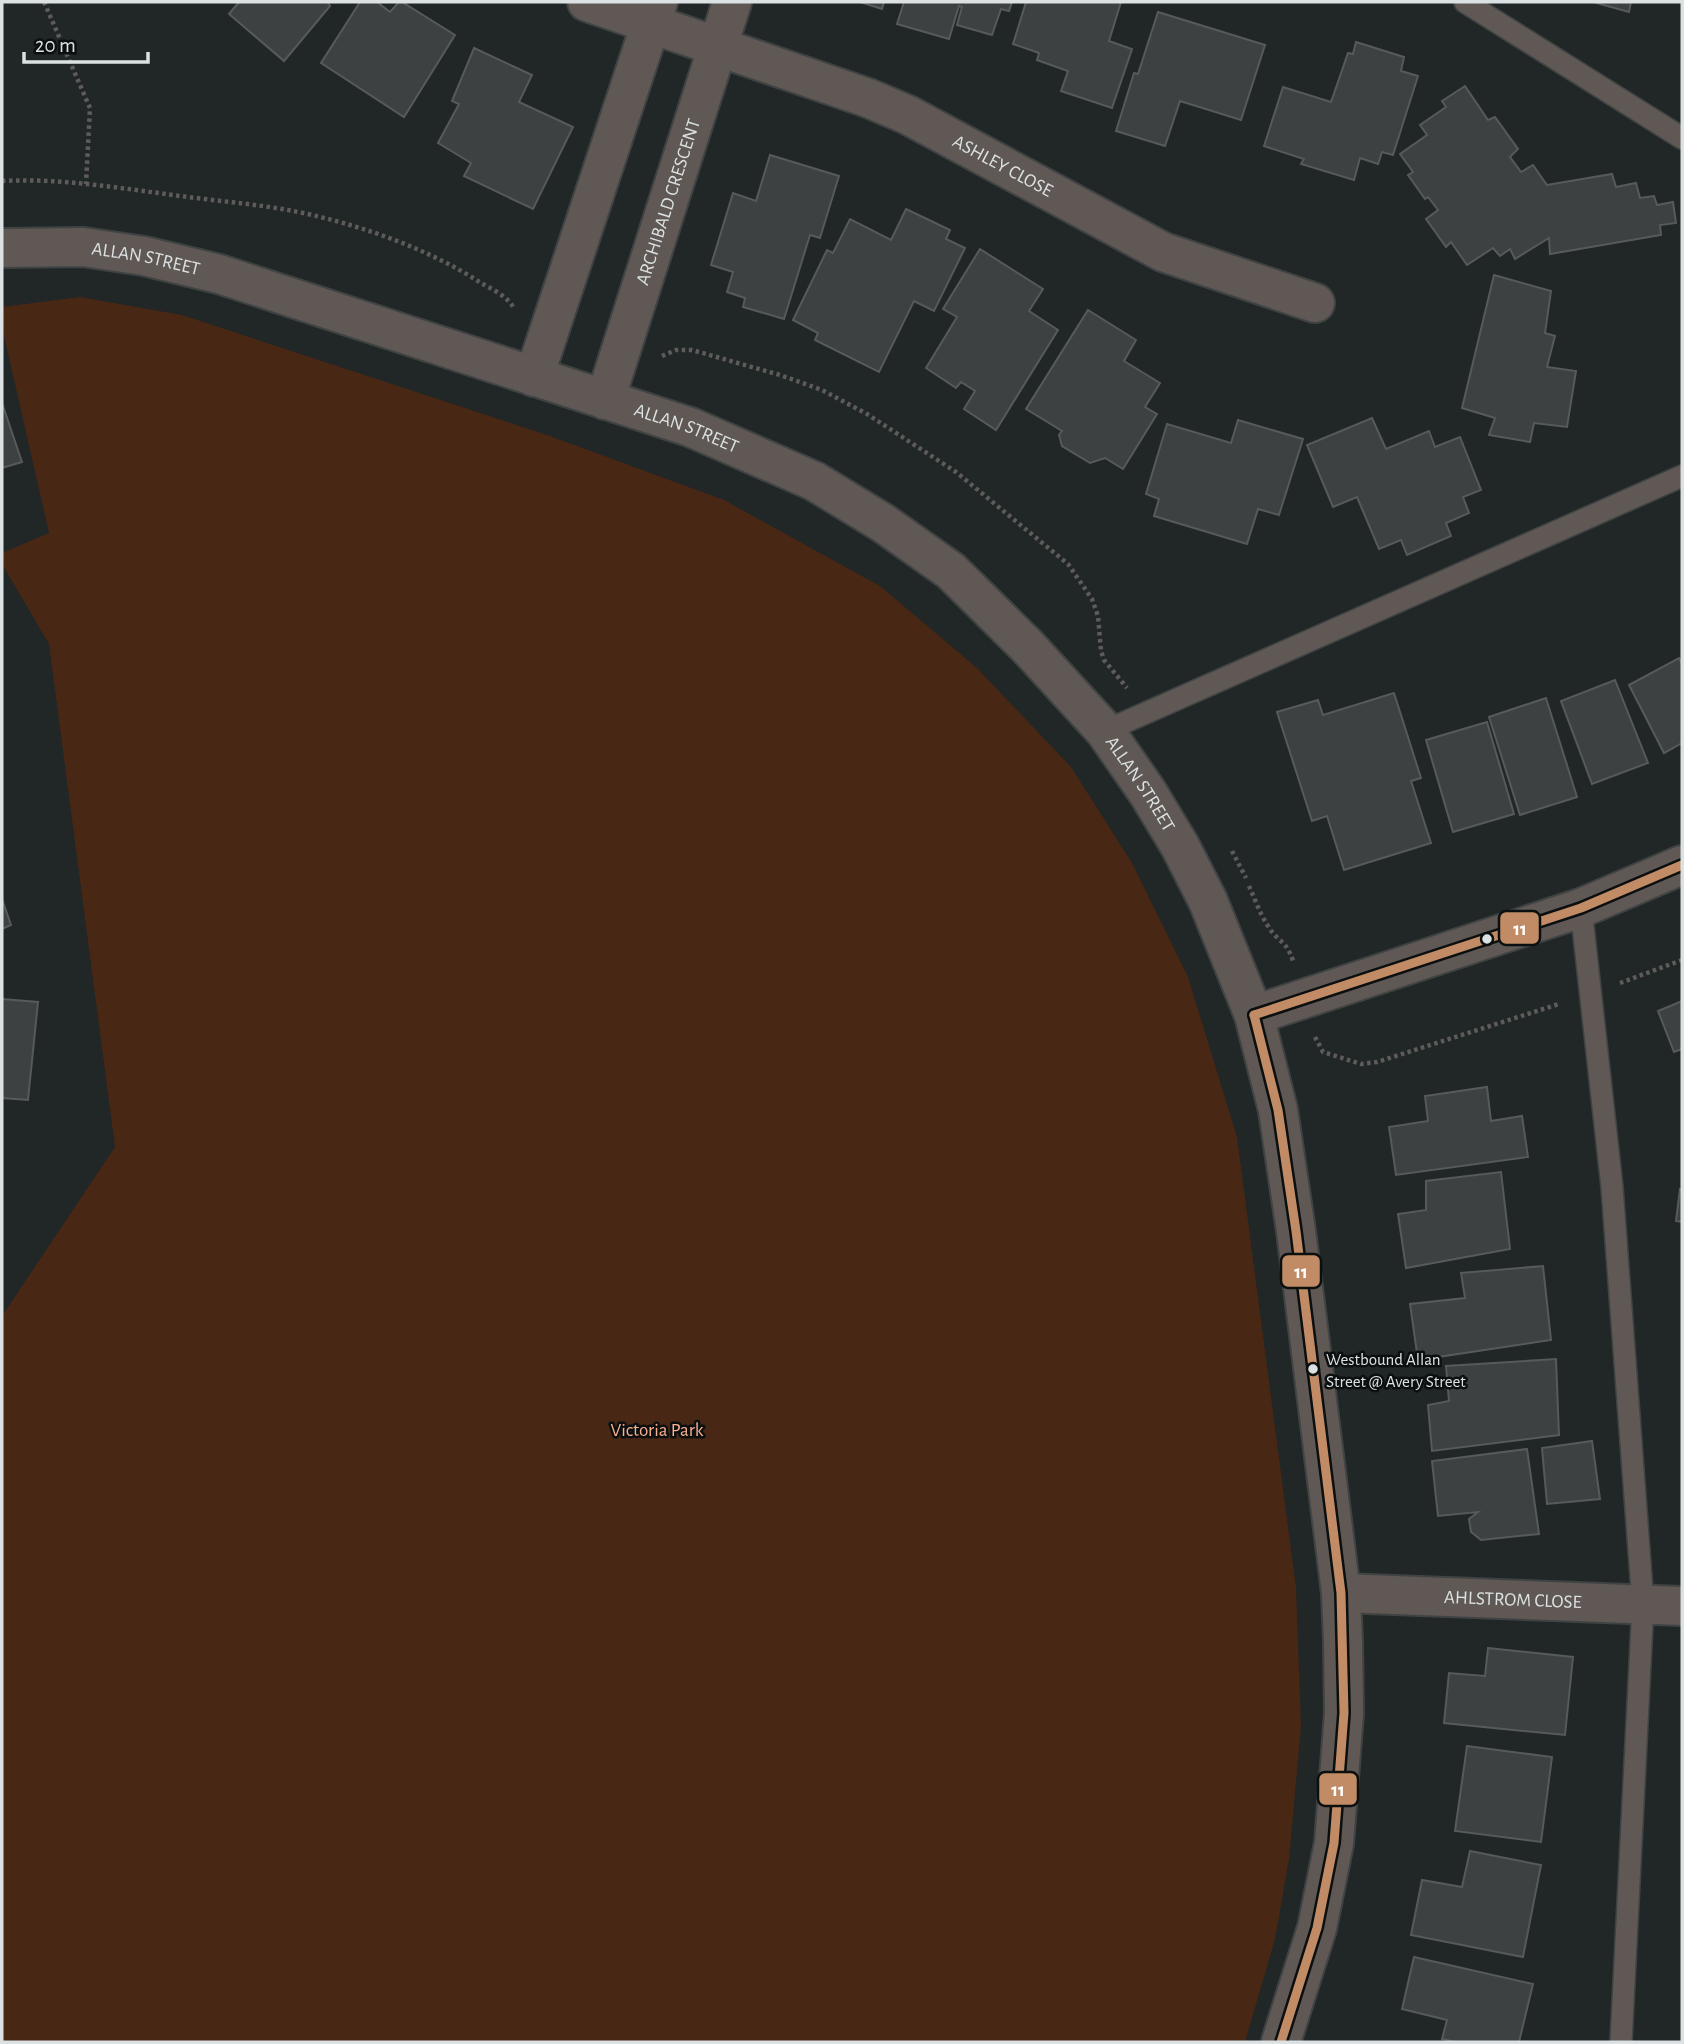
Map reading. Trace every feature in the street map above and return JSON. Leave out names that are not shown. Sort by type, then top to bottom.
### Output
[{"type":"street","name":"ASHLEY CLOSE","points":[[587,2],[654,13],[702,41],[826,82],[908,115],[1163,251],[1315,303]]},
{"type":"street","name":"ARCHIBALD CRESCENT","points":[[605,400],[702,41],[732,2]]},
{"type":"street","points":[[534,377],[654,13]]},
{"type":"street","name":"ALLAN STREET","points":[[2,248],[83,247],[144,256],[219,274],[690,427],[753,453],[814,481],[883,523],[951,571],[1028,647],[1105,731],[1148,793],[1180,846],[1208,901],[1254,1014],[1278,1110],[1288,1177],[1341,1593],[1344,1713],[1334,1843],[1317,1928],[1281,2042]]},
{"type":"street","points":[[1254,1014],[1581,908],[1682,865]]},
{"type":"street","name":"AHLSTROM CLOSE","points":[[1341,1593],[1682,1606]]},
{"type":"lane","points":[[1465,2],[1682,138]]},
{"type":"lane","points":[[1105,731],[1682,476]]},
{"type":"lane","points":[[1581,908],[1612,1187],[1643,1604],[1621,2042]]},
{"type":"path","points":[[44,2],[90,108],[86,184]]},
{"type":"path","points":[[2,181],[86,184],[287,210],[333,221],[405,244],[463,271],[512,304],[516,317]]},
{"type":"path","points":[[656,361],[666,353],[692,350],[822,390],[867,414],[956,472],[1068,564],[1092,599],[1098,616],[1104,660],[1125,685]]},
{"type":"path","points":[[1318,1045],[1323,1052],[1336,1058],[1361,1064],[1377,1062],[1590,994],[1682,960]]},
{"type":"green space","name":"Victoria Park","points":[[80,297],[182,315],[547,435],[724,500],[880,586],[977,668],[1071,767],[1132,863],[1188,977],[1237,1137],[1296,1588],[1301,1727],[1289,1859],[1275,1939],[1245,2042],[2,2042],[2,1316],[115,1147],[49,644],[2,564],[2,553],[49,533],[2,327],[2,307]]},
{"type":"building","points":[[239,2],[328,2],[330,6],[284,61],[229,14]]},
{"type":"building","points":[[360,2],[377,2],[390,12],[402,2],[455,35],[404,117],[321,63]]},
{"type":"building","points":[[860,2],[884,2],[882,9]]},
{"type":"building","points":[[904,2],[1012,2],[1009,11],[1001,9],[992,35],[957,25],[962,7],[959,6],[949,39],[897,24]]},
{"type":"building","points":[[1026,2],[1121,2],[1109,41],[1132,49],[1112,108],[1061,91],[1068,71],[1037,60],[1039,53],[1013,44]]},
{"type":"building","points":[[1593,2],[1631,2],[1629,12]]},
{"type":"building","points":[[1158,12],[1265,45],[1241,120],[1180,101],[1165,146],[1116,131],[1134,73],[1138,74]]},
{"type":"building","points":[[1356,42],[1404,57],[1401,71],[1418,76],[1393,155],[1382,152],[1378,164],[1360,158],[1354,180],[1301,164],[1304,159],[1264,146],[1283,87],[1331,102],[1348,53],[1353,54]]},
{"type":"building","points":[[474,48],[532,75],[519,102],[573,127],[533,209],[464,176],[471,163],[438,143],[459,104],[452,101]]},
{"type":"building","points":[[1465,86],[1488,120],[1495,117],[1518,149],[1510,157],[1521,172],[1533,165],[1547,185],[1612,174],[1616,187],[1636,183],[1640,198],[1654,196],[1657,205],[1673,202],[1676,223],[1660,225],[1661,235],[1550,254],[1549,238],[1515,259],[1510,249],[1500,256],[1493,248],[1467,265],[1451,242],[1446,247],[1426,219],[1438,210],[1428,197],[1425,199],[1408,175],[1413,172],[1400,154],[1427,135],[1420,125],[1446,107],[1442,101]]},
{"type":"building","points":[[770,155],[839,176],[820,238],[810,235],[784,319],[743,307],[745,298],[727,292],[733,272],[711,265],[733,193],[756,201]]},
{"type":"building","points":[[906,209],[950,230],[946,239],[965,248],[934,311],[914,301],[879,372],[815,340],[818,333],[793,320],[827,250],[833,253],[850,219],[891,240]]},
{"type":"building","points":[[980,249],[1043,289],[1029,311],[1058,330],[996,430],[964,409],[975,391],[961,382],[956,388],[926,368],[957,317],[943,309]]},
{"type":"building","points":[[1494,275],[1551,291],[1545,333],[1555,336],[1547,367],[1576,371],[1567,427],[1534,423],[1530,442],[1489,435],[1495,418],[1462,408]]},
{"type":"building","points":[[1088,310],[1136,340],[1124,361],[1160,383],[1145,407],[1157,414],[1123,469],[1105,458],[1090,463],[1062,446],[1059,435],[1062,431],[1026,409]]},
{"type":"building","points":[[2,403],[22,462],[2,468]]},
{"type":"building","points":[[1372,418],[1386,449],[1429,431],[1435,447],[1460,437],[1481,490],[1463,497],[1469,513],[1446,523],[1451,536],[1407,555],[1401,540],[1379,549],[1357,497],[1333,507],[1307,445]]},
{"type":"building","points":[[1238,420],[1303,439],[1279,515],[1258,509],[1247,544],[1154,516],[1159,499],[1146,494],[1167,424],[1231,443]]},
{"type":"building","points":[[1679,658],[1682,664],[1682,743],[1664,753],[1629,685]]},
{"type":"building","points":[[1615,680],[1648,763],[1592,784],[1561,701]]},
{"type":"building","points":[[1394,693],[1421,778],[1411,781],[1431,843],[1344,870],[1327,816],[1312,821],[1277,712],[1318,700],[1323,715]]},
{"type":"building","points":[[1546,698],[1577,797],[1520,815],[1489,717]]},
{"type":"building","points":[[1487,722],[1514,814],[1453,832],[1426,740]]},
{"type":"building","points":[[2,899],[11,925],[2,929]]},
{"type":"building","points":[[2,999],[38,1002],[28,1100],[2,1098]]},
{"type":"building","points":[[1682,1001],[1682,1049],[1674,1052],[1658,1011]]},
{"type":"building","points":[[1487,1087],[1491,1121],[1522,1116],[1528,1157],[1396,1175],[1389,1127],[1428,1121],[1425,1096]]},
{"type":"building","points":[[1501,1172],[1510,1249],[1406,1268],[1398,1214],[1426,1210],[1426,1181]]},
{"type":"building","points":[[1680,1189],[1682,1190],[1682,1222],[1676,1221]]},
{"type":"building","points":[[1543,1266],[1551,1340],[1418,1360],[1410,1304],[1465,1298],[1461,1273]]},
{"type":"building","points":[[1556,1359],[1559,1435],[1432,1451],[1428,1405],[1449,1401],[1446,1366]]},
{"type":"building","points":[[1592,1441],[1600,1499],[1547,1504],[1542,1448]]},
{"type":"building","points":[[1527,1449],[1539,1534],[1481,1540],[1471,1532],[1469,1519],[1478,1512],[1438,1516],[1432,1461]]},
{"type":"building","points":[[1488,1648],[1573,1657],[1565,1735],[1444,1723],[1449,1673],[1485,1676]]},
{"type":"building","points":[[1467,1746],[1552,1757],[1541,1842],[1455,1831]]},
{"type":"building","points":[[1470,1851],[1541,1865],[1523,1957],[1411,1935],[1422,1880],[1462,1887]]},
{"type":"building","points":[[1414,1957],[1533,1984],[1519,2042],[1456,2042],[1442,2039],[1447,2020],[1402,2009]]},
{"type":"transit line","name":"11","points":[[1254,1015],[1581,908],[1682,865]]},
{"type":"transit line","name":"11","points":[[1254,1015],[1278,1110],[1296,1231],[1341,1593],[1344,1713],[1334,1843],[1317,1928],[1281,2042]]},
{"type":"place","name":"Westbound Allan Street @ Avery Street","points":[[1313,1369]]}]
